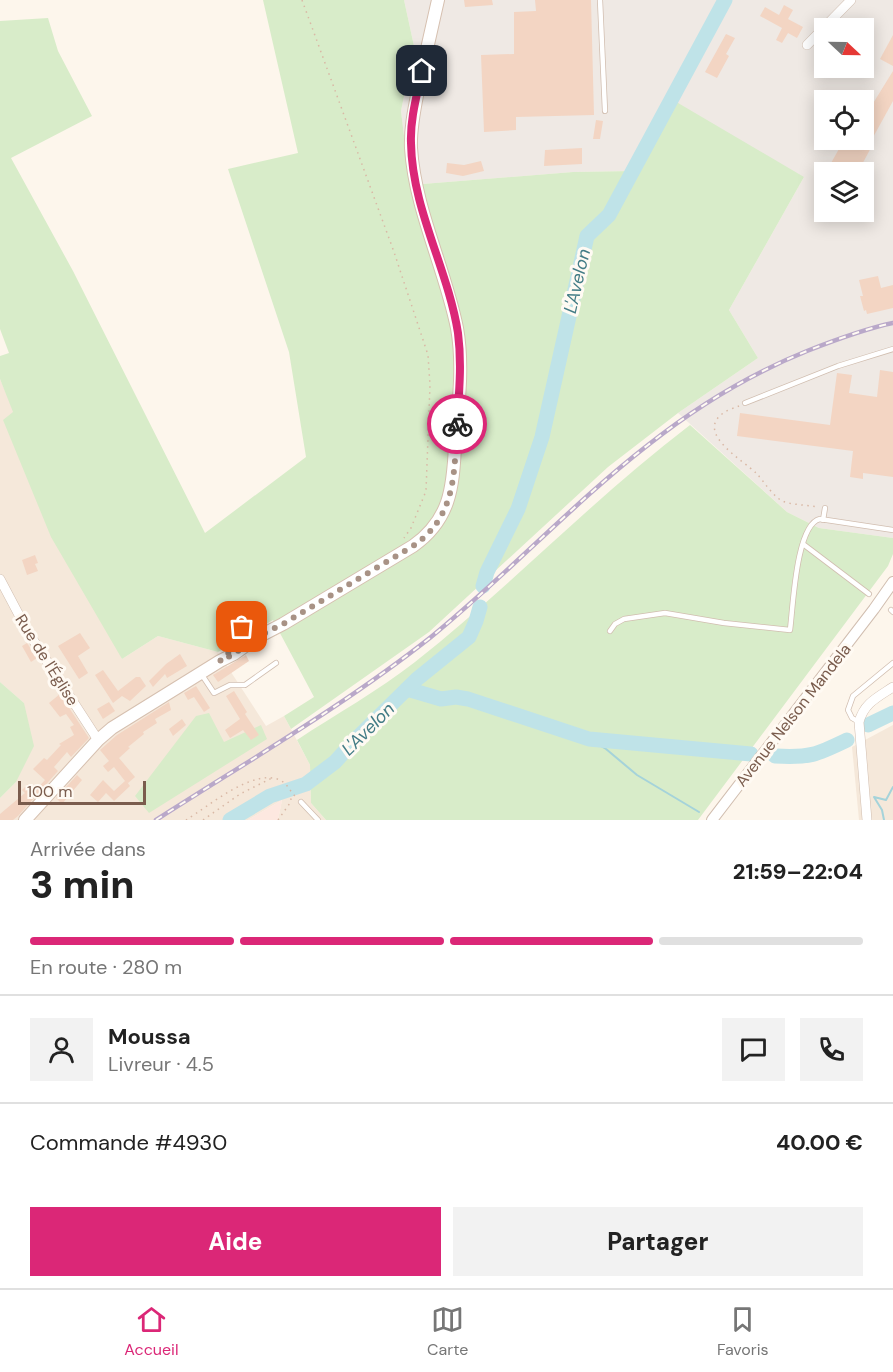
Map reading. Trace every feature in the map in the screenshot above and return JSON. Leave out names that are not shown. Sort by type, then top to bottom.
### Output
[{"type":"main road","points":[[220,661],[243,639],[278,627],[392,557],[424,530],[437,512],[445,486],[457,418],[461,367],[458,333],[419,195],[411,146],[414,110],[438,0]]},
{"type":"main road","points":[[25,820],[98,740],[117,725],[234,654],[259,632]]},
{"type":"street","points":[[807,45],[851,0]]},
{"type":"street","name":"Rue de l'Église","points":[[0,579],[24,625],[98,740]]},
{"type":"street","name":"Avenue Nelson Mandela","points":[[712,820],[893,582]]},
{"type":"street","name":"Avenue Nelson Mandela","points":[[874,609],[893,589]]},
{"type":"street","points":[[867,820],[860,722],[863,711],[870,702],[893,687]]},
{"type":"lane","points":[[600,0],[605,111]]},
{"type":"lane","points":[[746,403],[830,369],[893,349]]},
{"type":"lane","points":[[823,520],[825,508]]},
{"type":"lane","points":[[610,631],[624,619],[665,613],[724,624],[790,630],[798,562],[812,523],[823,520],[893,530]]},
{"type":"lane","points":[[803,544],[869,594]]},
{"type":"lane","points":[[200,673],[214,693],[230,685],[245,685],[276,663]]},
{"type":"lane","points":[[860,722],[850,715],[848,710],[850,701],[857,692],[893,663]]},
{"type":"lane","points":[[301,802],[318,820]]},
{"type":"path","points":[[302,0],[394,252],[428,355],[430,385],[426,491],[405,538]]},
{"type":"path","points":[[746,403],[722,414],[715,429],[717,438],[784,502],[825,508]]},
{"type":"path","points":[[203,820],[240,794],[273,778]]},
{"type":"path","points":[[186,820],[245,783],[273,778],[284,782],[292,793],[290,803],[278,820]]},
{"type":"shaded area","points":[[404,0],[893,0],[893,538],[819,528],[787,512],[678,413],[758,358],[729,310],[804,177],[632,171],[573,172],[410,185],[401,111],[414,46]]},
{"type":"shaded area","points":[[0,379],[122,659],[158,636],[218,652],[266,726],[284,716],[310,765],[311,803],[326,820],[278,820],[282,800],[248,820],[0,820],[0,798],[16,782],[24,703],[0,682]]},
{"type":"shaded area","points":[[893,725],[893,820],[859,820],[852,747]]},
{"type":"shaded area","points":[[282,800],[278,820],[248,820]]},
{"type":"green space","points":[[263,0],[404,0],[414,46],[401,111],[410,185],[573,172],[632,171],[673,100],[804,177],[729,310],[758,358],[678,413],[608,467],[429,632],[291,729],[284,716],[314,697],[273,620],[218,652],[158,636],[122,659],[51,537],[3,420],[13,412],[0,379],[0,356],[9,353],[0,329],[0,21],[48,18],[58,51],[92,116],[11,158],[73,271],[205,533],[306,457],[289,352],[228,169],[298,153]]},
{"type":"green space","points":[[690,425],[787,512],[819,528],[893,538],[893,554],[888,566],[698,820],[326,820],[311,803],[310,765],[297,740],[372,693],[415,662],[485,604],[620,482]]},
{"type":"green space","points":[[0,682],[24,703],[34,746],[16,782],[0,798]]},
{"type":"green space","points":[[209,713],[224,742],[261,725],[267,739],[149,813],[135,796],[196,716]]},
{"type":"building","points":[[464,0],[492,0],[493,5],[465,7]]},
{"type":"building","points":[[535,0],[591,0],[594,115],[516,117],[516,130],[484,132],[481,55],[514,54],[514,12],[536,11]]},
{"type":"building","points":[[784,5],[793,10],[788,19],[803,27],[797,38],[788,33],[782,43],[776,40],[782,28],[760,16],[765,7],[779,15]]},
{"type":"building","points":[[726,34],[735,38],[726,54],[729,56],[717,78],[705,72]]},
{"type":"building","points":[[893,35],[893,66],[880,59]]},
{"type":"building","points":[[893,71],[893,101],[874,136],[874,102]]},
{"type":"building","points":[[596,120],[603,121],[600,139],[593,139]]},
{"type":"building","points":[[582,148],[582,164],[544,166],[545,150]]},
{"type":"building","points":[[838,150],[870,150],[863,162],[832,162]]},
{"type":"building","points":[[481,161],[484,171],[463,176],[446,173],[447,163],[464,165]]},
{"type":"building","points":[[878,276],[881,288],[893,285],[893,308],[867,314],[860,296],[863,296],[859,280]]},
{"type":"building","points":[[880,370],[893,372],[893,477],[863,473],[863,479],[850,477],[853,451],[737,436],[740,413],[830,425],[837,373],[852,375],[849,393],[877,397]]},
{"type":"building","points":[[35,555],[38,571],[27,575],[22,560]]},
{"type":"building","points":[[80,633],[90,648],[78,656],[88,673],[79,679],[58,646]]},
{"type":"building","points":[[27,643],[37,658],[31,662],[22,646]]},
{"type":"building","points":[[180,654],[187,666],[167,678],[165,674],[153,687],[149,681]]},
{"type":"building","points":[[246,655],[249,661],[218,682],[213,675]]},
{"type":"building","points":[[103,670],[118,691],[136,677],[140,677],[146,686],[130,701],[122,696],[113,703],[95,675]]},
{"type":"building","points":[[196,686],[210,708],[204,712],[194,697],[188,700],[184,693]]},
{"type":"building","points":[[234,691],[259,735],[251,740],[243,730],[230,738],[225,730],[240,719],[226,696]]},
{"type":"building","points":[[60,694],[89,738],[71,757],[67,752],[54,767],[58,771],[18,816],[13,820],[0,820],[0,814],[25,793],[22,790],[28,784],[35,791],[45,780],[33,769],[44,758],[47,760],[61,745],[59,744],[74,735],[70,727],[74,725],[66,714],[60,717],[49,703]]},
{"type":"building","points":[[109,702],[115,711],[103,719],[97,709]]},
{"type":"building","points":[[169,702],[171,710],[155,719],[157,723],[143,732],[144,734],[119,758],[135,777],[127,782],[130,786],[114,801],[106,793],[98,802],[90,795],[103,780],[114,791],[125,781],[114,767],[108,772],[103,766],[109,761],[100,750],[117,735]]},
{"type":"building","points":[[182,719],[186,725],[173,736],[169,729]]},
{"type":"building","points":[[77,775],[82,780],[62,804],[56,798]]},
{"type":"waterway","name":"L'Avelon","points":[[483,586],[487,572],[518,509],[542,437],[587,236],[609,215],[725,0]]},
{"type":"waterway","name":"L'Avelon","points":[[230,820],[270,796],[306,784],[335,762],[417,679],[469,637],[480,607]]},
{"type":"waterway","points":[[407,689],[441,699],[456,697],[468,699],[589,739],[751,754]]},
{"type":"waterway","points":[[868,725],[893,713]]},
{"type":"waterway","points":[[589,739],[606,749],[637,775],[699,812]]},
{"type":"waterway","points":[[775,756],[812,754],[847,740]]},
{"type":"waterway","points":[[884,820],[882,810],[874,797],[886,800],[893,787]]},
{"type":"railway","points":[[156,820],[296,732],[365,686],[431,637],[620,468],[685,418],[724,392],[786,360],[850,335],[893,323]]},
{"type":"way so far","points":[[242,627],[243,639],[220,661],[413,546],[427,535],[440,519],[450,494],[457,424]]},
{"type":"route","points":[[422,71],[413,118],[411,153],[419,195],[458,333],[461,367],[457,424]]}]
